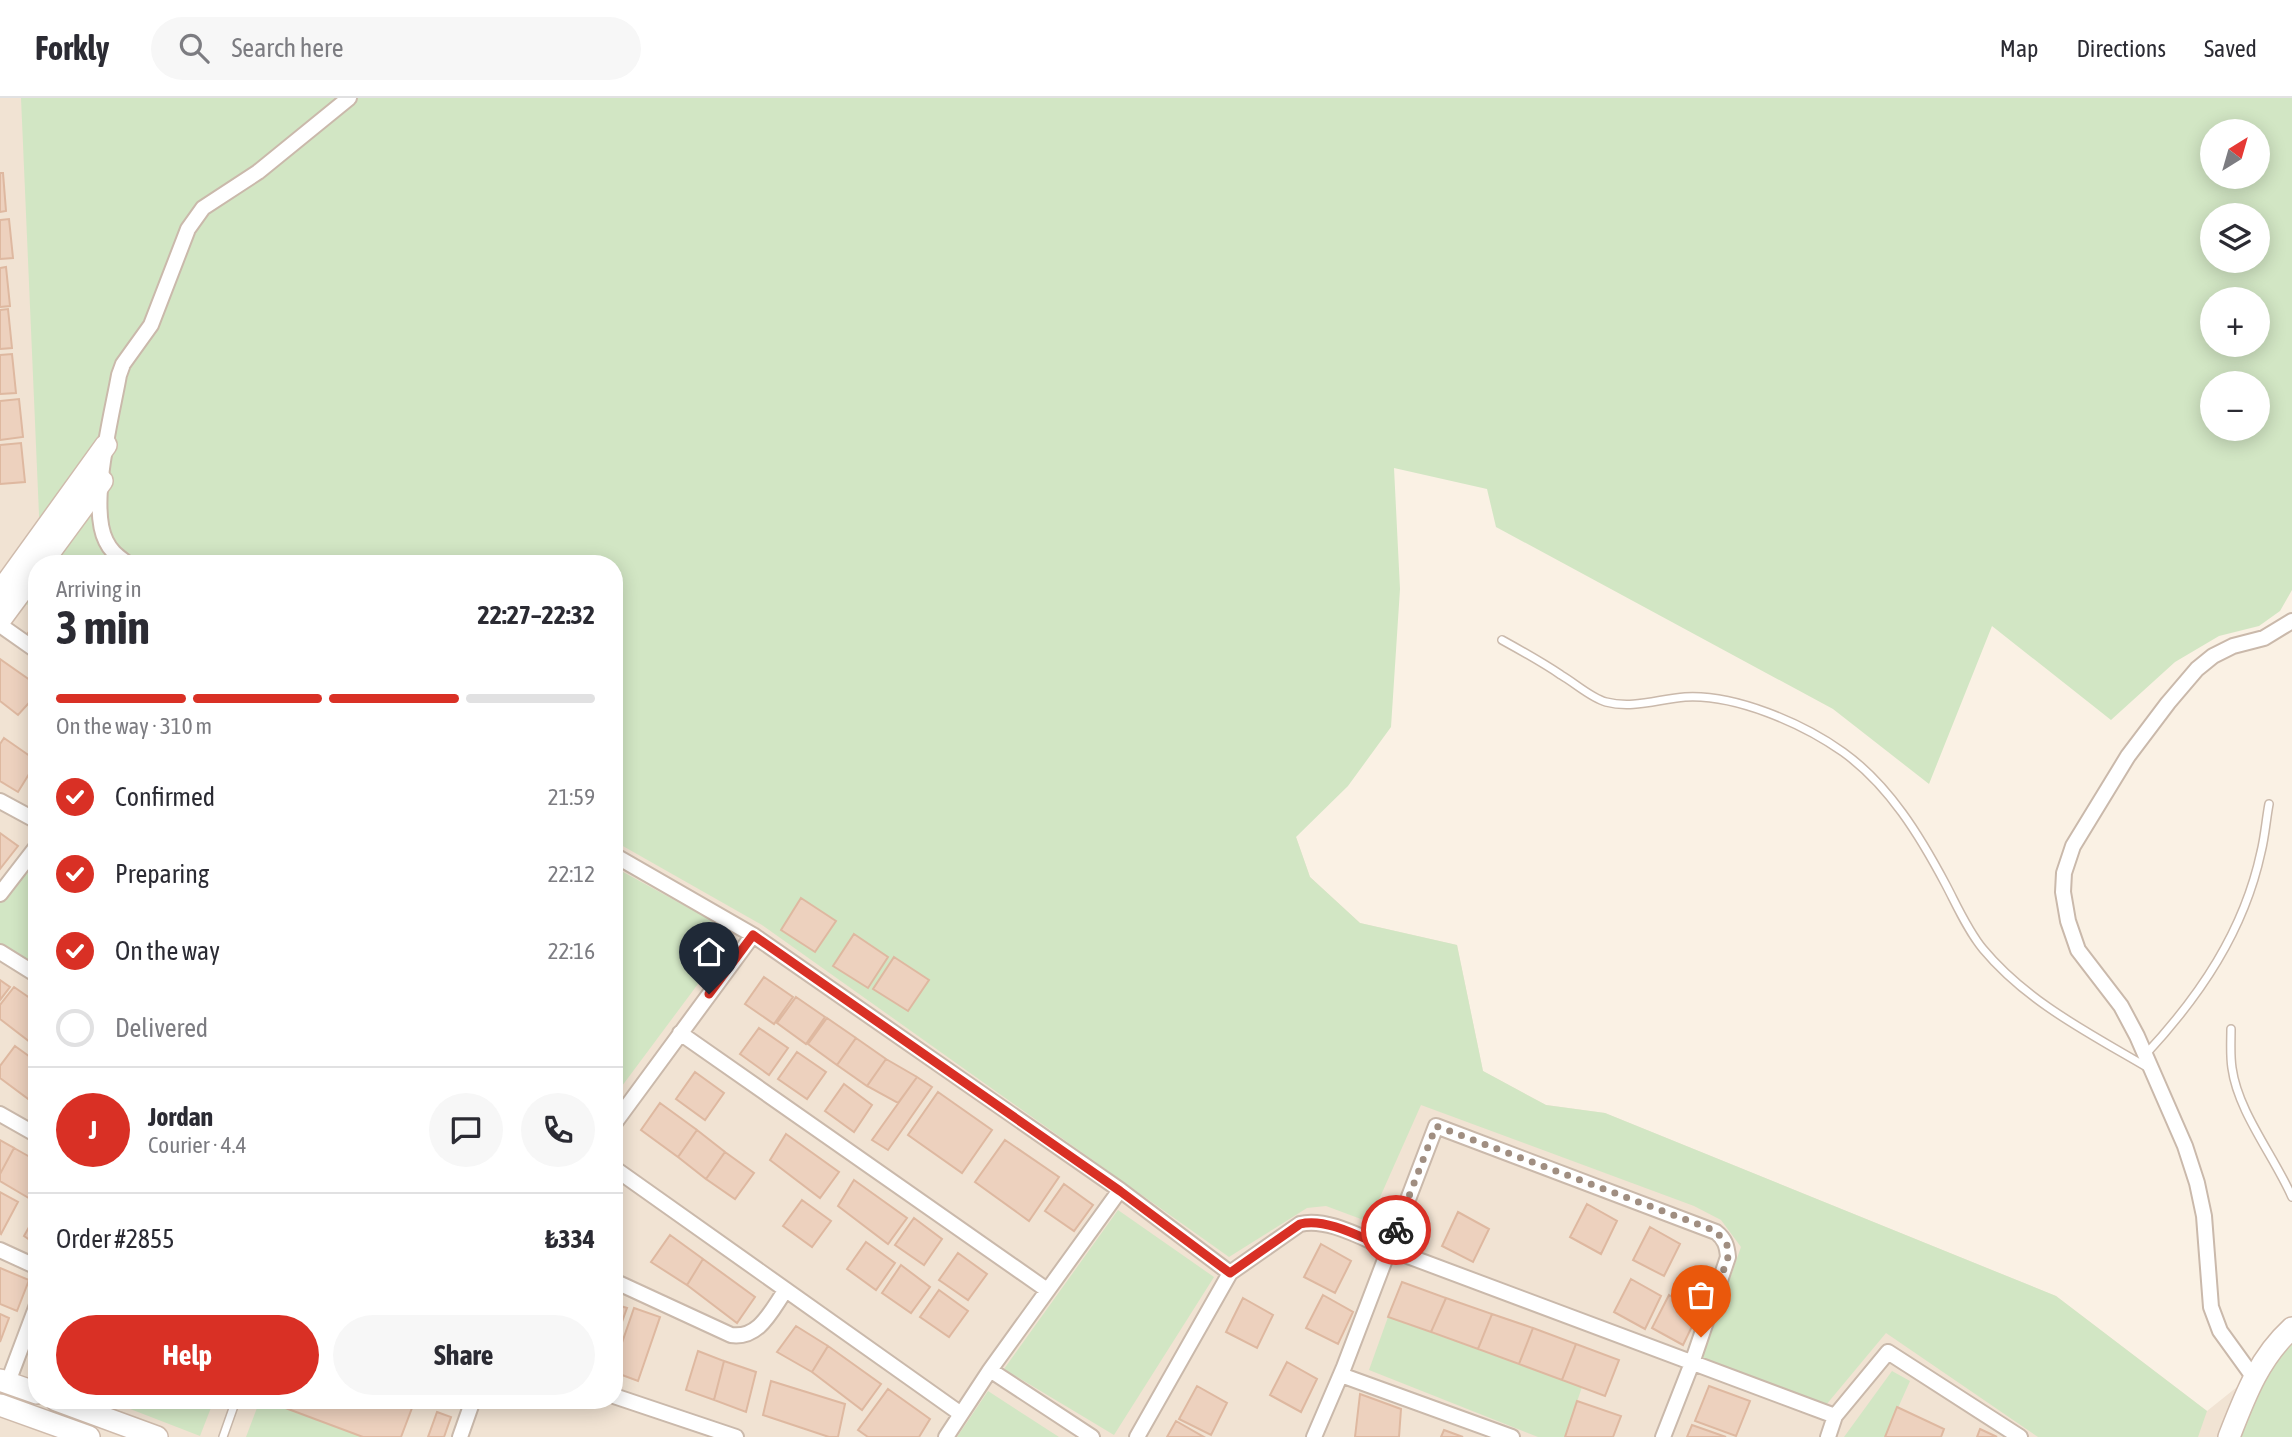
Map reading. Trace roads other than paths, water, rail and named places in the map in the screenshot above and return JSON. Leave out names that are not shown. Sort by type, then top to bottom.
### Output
[{"type":"main road","points":[[0,592],[106,445]]},
{"type":"main road","points":[[48,555],[102,481]]},
{"type":"main road","points":[[0,622],[28,583]]},
{"type":"main road","points":[[2229,1437],[2254,1378],[2273,1346],[2292,1328]]},
{"type":"main road","points":[[4,1381],[28,1390]]},
{"type":"main road","points":[[0,1405],[89,1437]]},
{"type":"main road","points":[[81,1409],[157,1437]]},
{"type":"street","points":[[115,555],[102,532],[99,507],[106,445],[119,375],[155,317],[188,229],[209,203],[258,172],[349,98]]},
{"type":"street","points":[[2254,1378],[2220,1331],[2211,1307],[2204,1216],[2185,1146],[2146,1055],[2121,1006],[2078,950],[2068,921],[2063,892],[2064,873],[2073,846],[2127,756],[2197,669],[2213,656],[2233,646],[2264,638],[2292,621]]},
{"type":"street","points":[[0,622],[28,644]]},
{"type":"street","points":[[0,801],[28,816]]},
{"type":"street","points":[[0,894],[28,858]]},
{"type":"street","points":[[623,860],[753,935],[1120,1191],[1230,1273]]},
{"type":"street","points":[[623,1112],[753,935]]},
{"type":"street","points":[[0,952],[28,969]]},
{"type":"street","points":[[680,1033],[1047,1290]]},
{"type":"street","points":[[0,1114],[28,1130]]},
{"type":"street","points":[[1314,1437],[1341,1375],[1436,1126],[1716,1231],[1722,1237],[1727,1245],[1728,1257],[1692,1363],[1663,1437]]},
{"type":"street","points":[[623,1174],[961,1414]]},
{"type":"street","points":[[946,1437],[990,1370],[1120,1191]]},
{"type":"street","points":[[1138,1437],[1230,1273],[1300,1224],[1311,1221],[1323,1222],[1835,1416]]},
{"type":"street","points":[[0,1250],[28,1262]]},
{"type":"street","points":[[623,1285],[731,1335],[741,1336],[751,1334],[760,1326],[785,1291]]},
{"type":"street","points":[[4,1381],[28,1326]]},
{"type":"street","points":[[1828,1437],[1835,1416],[1888,1352],[2020,1437]]},
{"type":"street","points":[[990,1370],[1092,1437]]},
{"type":"street","points":[[1341,1375],[1512,1437]]},
{"type":"street","points":[[623,1399],[736,1437]]},
{"type":"street","points":[[460,1437],[470,1409]]},
{"type":"lane","points":[[1502,640],[1602,701],[1631,705],[1684,697],[1706,697],[1747,706],[1796,725],[1843,752],[1874,778],[1904,814],[1982,947],[2001,968],[2030,996],[2152,1071]]},
{"type":"lane","points":[[2146,1055],[2186,1010],[2232,936],[2247,900],[2261,852],[2269,804]]},
{"type":"lane","points":[[2231,1029],[2232,1067],[2236,1084],[2244,1105],[2292,1197]]},
{"type":"lane","points":[[223,1437],[233,1409]]}]
